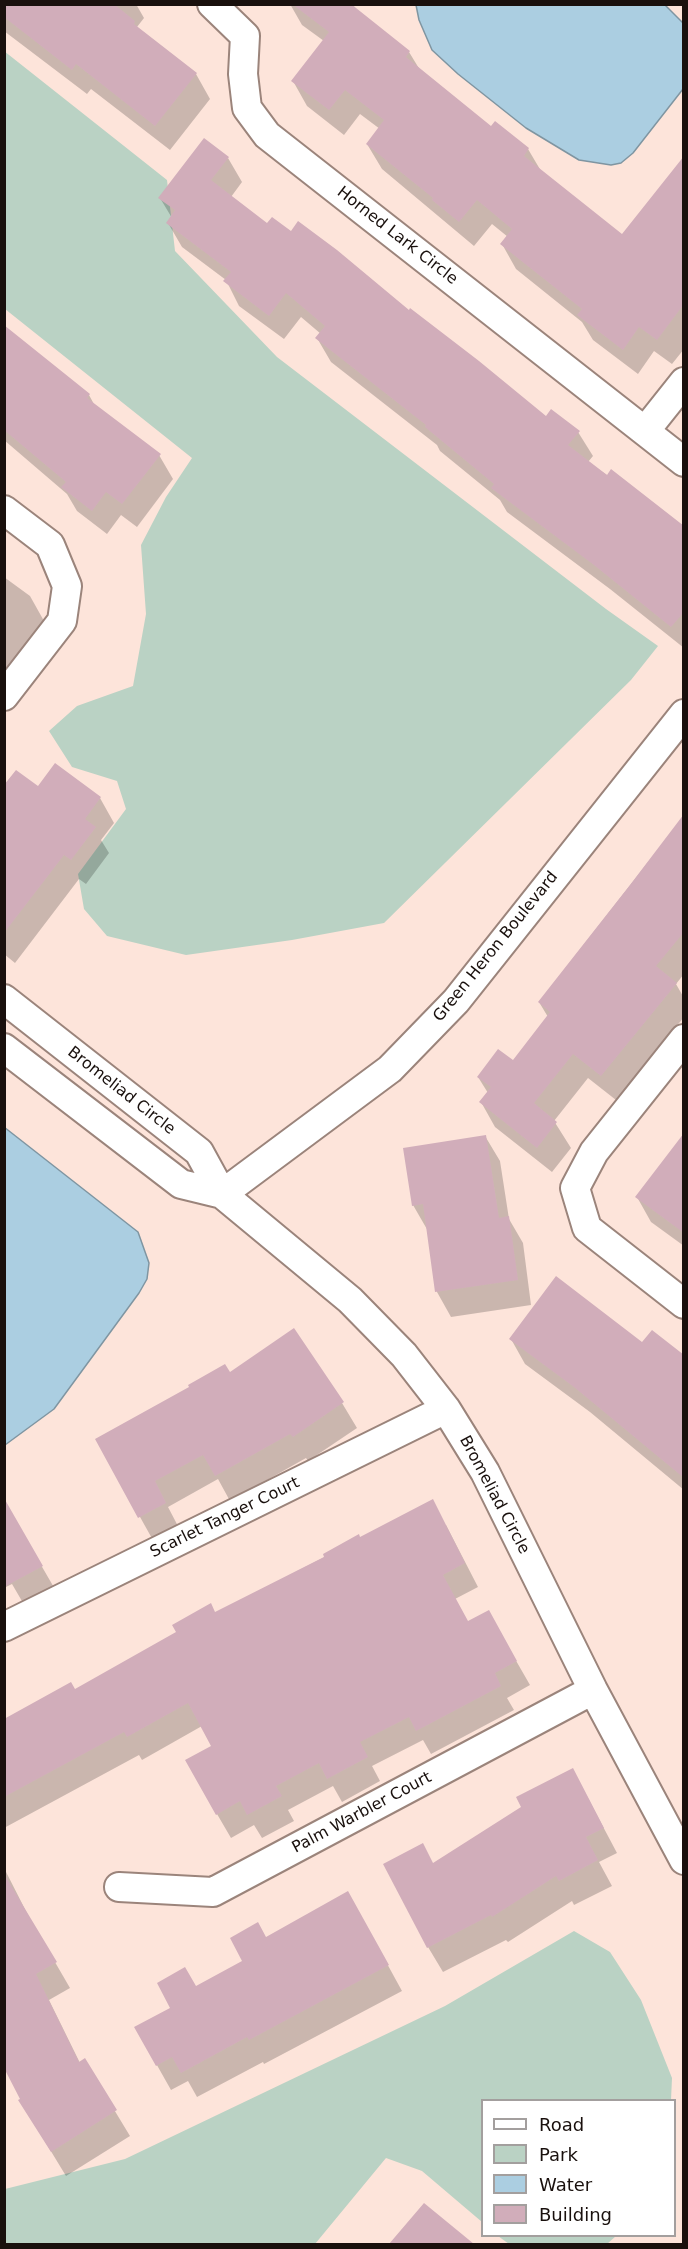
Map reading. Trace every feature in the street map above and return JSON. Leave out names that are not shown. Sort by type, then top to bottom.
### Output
[{"type":"street","name":"Horned Lark Circle","points":[[212,4],[245,36],[243,74],[247,108],[267,135],[684,462]]},
{"type":"street","points":[[645,432],[684,382]]},
{"type":"street","points":[[4,510],[50,544],[68,586],[62,621],[4,696]]},
{"type":"street","name":"Green Heron Boulevard","points":[[222,1194],[399,1061],[456,1001],[684,714]]},
{"type":"street","name":"Bromeliad Circle","points":[[4,999],[199,1152],[222,1194],[350,1300],[404,1355],[446,1409],[485,1472],[593,1690],[683,1860]]},
{"type":"street","points":[[684,1039],[594,1152],[574,1188],[587,1228],[684,1304]]},
{"type":"street","name":"Bromeliad Circle","points":[[4,1048],[181,1184],[222,1194]]},
{"type":"street","name":"Scarlet Tanger Court","points":[[4,1627],[446,1409]]},
{"type":"street","name":"Palm Warbler Court","points":[[119,1887],[213,1892],[593,1690]]},
{"type":"green space","points":[[4,51],[167,180],[175,251],[277,357],[606,609],[658,646],[631,680],[384,923],[292,940],[186,955],[107,936],[84,909],[78,874],[126,809],[117,781],[72,767],[49,731],[77,706],[133,686],[146,614],[141,545],[166,497],[192,458],[5,309]]},
{"type":"green space","points":[[574,1931],[610,1952],[641,2000],[672,2078],[671,2099],[481,2099],[481,2221],[422,2171],[386,2158],[315,2244],[5,2244],[5,2189],[125,2159],[445,2006]]},
{"type":"green space","points":[[499,2237],[615,2237],[607,2244],[509,2244]]},
{"type":"water","points":[[416,5],[665,5],[683,23],[683,89],[633,153],[621,163],[611,165],[579,160],[526,128],[458,74],[432,50],[419,20]]},
{"type":"water","points":[[4,1127],[138,1232],[149,1263],[147,1279],[139,1293],[54,1409],[5,1445]]},
{"type":"building","points":[[4,4],[114,4],[135,21],[134,24],[197,73],[155,126],[76,64],[72,70],[4,17]]},
{"type":"building","points":[[292,4],[351,4],[410,51],[406,57],[491,126],[495,121],[529,148],[524,156],[622,234],[684,156],[684,304],[657,340],[639,327],[623,350],[577,315],[582,309],[500,244],[512,229],[477,200],[459,222],[366,144],[384,120],[345,90],[329,110],[291,81],[329,32]]},
{"type":"building","points":[[204,138],[229,157],[211,180],[267,223],[272,217],[291,231],[298,221],[409,310],[410,308],[479,361],[546,416],[551,409],[580,431],[568,445],[607,475],[611,469],[684,526],[684,612],[671,627],[594,565],[491,488],[494,484],[425,427],[426,425],[315,338],[325,326],[286,293],[269,316],[223,281],[231,272],[166,223],[175,210],[158,198]]},
{"type":"building","points":[[4,325],[90,394],[87,398],[161,454],[122,504],[106,492],[92,511],[61,487],[66,482],[4,430]]},
{"type":"building","points":[[55,763],[101,797],[85,819],[96,827],[71,860],[64,855],[4,933],[4,785],[16,770],[38,786]]},
{"type":"building","points":[[684,814],[684,932],[656,966],[677,983],[601,1076],[573,1054],[534,1103],[557,1122],[537,1148],[479,1102],[491,1087],[477,1077],[498,1049],[513,1060],[550,1012],[538,1002]]},
{"type":"building","points":[[684,1133],[684,1233],[635,1197]]},
{"type":"building","points":[[486,1135],[499,1218],[509,1216],[518,1280],[435,1292],[423,1204],[412,1206],[403,1148]]},
{"type":"building","points":[[556,1276],[642,1342],[652,1330],[684,1355],[684,1478],[574,1387],[509,1339]]},
{"type":"building","points":[[294,1328],[344,1402],[293,1437],[290,1434],[215,1476],[203,1455],[155,1481],[166,1503],[138,1518],[95,1439],[189,1387],[188,1385],[225,1364],[230,1372]]},
{"type":"building","points":[[4,1498],[43,1566],[4,1587]]},
{"type":"building","points":[[433,1499],[465,1563],[443,1575],[468,1621],[489,1610],[517,1661],[495,1673],[501,1686],[416,1731],[409,1717],[360,1742],[368,1757],[327,1779],[319,1763],[276,1786],[282,1796],[247,1815],[240,1801],[216,1815],[185,1760],[211,1746],[188,1703],[127,1737],[124,1732],[4,1797],[4,1719],[71,1682],[75,1689],[176,1632],[172,1625],[211,1603],[215,1612],[324,1557],[323,1554],[359,1534],[360,1537]]},
{"type":"building","points":[[573,1768],[604,1828],[586,1837],[598,1860],[559,1881],[556,1876],[492,1917],[491,1915],[427,1948],[383,1864],[423,1843],[433,1863],[521,1807],[516,1797]]},
{"type":"building","points":[[4,1874],[57,1962],[36,1974],[79,2062],[85,2058],[117,2110],[51,2152],[18,2100],[20,2099],[4,2068]]},
{"type":"building","points":[[348,1891],[389,1965],[249,2040],[247,2037],[181,2073],[172,2057],[156,2066],[134,2027],[170,2008],[157,1983],[185,1967],[196,1986],[242,1961],[230,1938],[258,1922],[266,1937]]},
{"type":"building","points":[[424,2203],[474,2244],[389,2244]]}]
